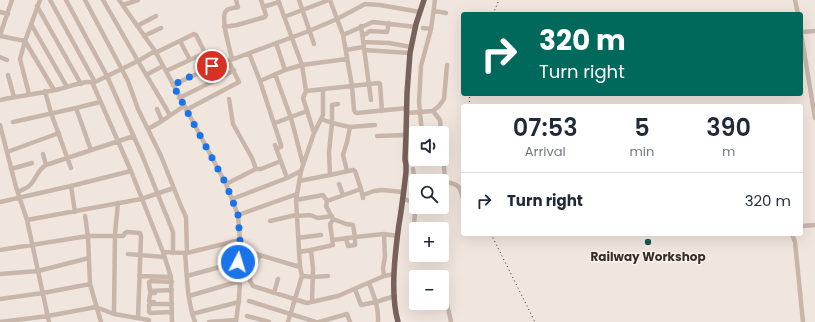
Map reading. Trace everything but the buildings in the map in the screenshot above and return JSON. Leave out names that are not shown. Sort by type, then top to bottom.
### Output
[{"type":"main road","points":[[398,322],[396,313],[394,274],[397,236],[406,172],[407,93],[411,50],[424,0]]},
{"type":"street","points":[[12,0],[0,36],[25,41],[54,90]]},
{"type":"street","points":[[29,94],[20,59],[40,0]]},
{"type":"street","points":[[50,0],[93,82],[117,142],[131,171],[164,255],[172,279],[172,322]]},
{"type":"street","points":[[66,0],[107,76],[134,136],[173,232],[173,252]]},
{"type":"street","points":[[84,0],[128,80],[138,109],[161,156],[180,206],[186,217],[187,276],[194,322]]},
{"type":"street","points":[[103,0],[170,115]]},
{"type":"street","points":[[119,0],[155,52],[166,71],[226,184],[238,215],[240,240],[238,262],[240,281],[236,321],[209,322]]},
{"type":"street","points":[[123,5],[138,0]]},
{"type":"street","points":[[148,129],[170,115],[239,82],[230,60],[224,27],[225,11],[238,7],[236,0]]},
{"type":"street","points":[[224,27],[265,17],[266,15],[261,0]]},
{"type":"street","points":[[298,0],[314,44]]},
{"type":"street","points":[[284,17],[330,0],[343,35],[355,112],[407,111],[420,113],[433,111],[442,103],[444,99],[447,65]]},
{"type":"street","points":[[421,126],[419,102],[421,66],[431,29],[435,0]]},
{"type":"street","points":[[795,0],[798,12]]},
{"type":"street","points":[[264,7],[279,1],[302,65],[306,91],[303,98],[314,132]]},
{"type":"street","points":[[173,85],[212,66],[310,31],[365,4],[381,3],[420,12]]},
{"type":"street","points":[[37,6],[81,84]]},
{"type":"street","points":[[434,11],[446,13]]},
{"type":"street","points":[[0,12],[8,14]]},
{"type":"street","points":[[137,26],[156,16]]},
{"type":"street","points":[[343,35],[373,22],[416,27]]},
{"type":"street","points":[[362,35],[370,31],[387,32],[389,23]]},
{"type":"street","points":[[31,24],[68,87]]},
{"type":"street","points":[[361,26],[371,100]]},
{"type":"street","points":[[144,36],[161,28]]},
{"type":"street","points":[[423,28],[431,29]]},
{"type":"street","points":[[803,33],[815,30]]},
{"type":"street","points":[[0,100],[93,82],[192,34],[196,34],[212,66]]},
{"type":"street","points":[[180,41],[190,60]]},
{"type":"street","points":[[803,42],[813,88],[815,118]]},
{"type":"street","points":[[276,43],[285,70]]},
{"type":"street","points":[[346,50],[363,46],[389,43],[411,50]]},
{"type":"street","points":[[363,46],[411,50]]},
{"type":"street","points":[[166,71],[205,53]]},
{"type":"street","points":[[249,53],[275,123],[281,146],[275,147],[287,178]]},
{"type":"street","points":[[0,57],[7,60]]},
{"type":"street","points":[[260,81],[285,70],[302,65],[347,58]]},
{"type":"street","points":[[146,75],[163,66]]},
{"type":"street","points":[[179,98],[234,70]]},
{"type":"street","points":[[275,74],[291,118],[304,165]]},
{"type":"street","points":[[8,75],[14,97]]},
{"type":"street","points":[[306,91],[378,83],[380,84],[382,111]]},
{"type":"street","points":[[288,322],[302,276],[300,267],[296,200],[301,171],[314,132],[323,115],[324,89]]},
{"type":"street","points":[[45,91],[51,113],[71,168]]},
{"type":"street","points":[[229,99],[233,124],[252,158],[256,169]]},
{"type":"street","points":[[13,122],[100,102]]},
{"type":"street","points":[[330,175],[329,152],[332,105],[338,104]]},
{"type":"street","points":[[76,108],[91,150]]},
{"type":"street","points":[[157,109],[162,121]]},
{"type":"street","points":[[433,111],[440,120],[440,126]]},
{"type":"street","points":[[275,123],[307,112]]},
{"type":"street","points":[[321,119],[350,127],[375,125]]},
{"type":"street","points":[[0,125],[11,169],[27,220],[49,322]]},
{"type":"street","points":[[347,171],[343,155],[350,127]]},
{"type":"street","points":[[7,152],[59,133]]},
{"type":"street","points":[[377,136],[406,135]]},
{"type":"street","points":[[18,192],[29,186],[34,181],[42,167],[46,165],[134,136]]},
{"type":"street","points":[[42,154],[46,165]]},
{"type":"street","points":[[226,184],[256,169],[261,170],[281,161]]},
{"type":"street","points":[[11,169],[32,163]]},
{"type":"street","points":[[413,169],[414,174]]},
{"type":"street","points":[[299,181],[352,170],[355,171],[363,197],[374,191],[382,190],[403,192]]},
{"type":"street","points":[[0,202],[131,171]]},
{"type":"street","points":[[232,199],[287,178],[301,171]]},
{"type":"street","points":[[339,184],[343,195]]},
{"type":"street","points":[[449,184],[458,186],[461,189]]},
{"type":"street","points":[[71,186],[75,212]]},
{"type":"street","points":[[27,220],[141,199],[174,188]]},
{"type":"street","points":[[327,201],[361,189]]},
{"type":"street","points":[[238,215],[297,194]]},
{"type":"street","points":[[296,200],[321,195],[324,196],[327,201],[326,206],[332,218],[330,223],[333,244],[299,252]]},
{"type":"street","points":[[402,199],[409,201]]},
{"type":"street","points":[[114,314],[118,203]]},
{"type":"street","points":[[270,221],[296,215],[312,215],[318,218],[332,218],[346,224],[353,224],[355,245],[349,246],[346,238]]},
{"type":"street","points":[[85,216],[88,236],[90,284],[101,322]]},
{"type":"street","points":[[803,226],[815,225]]},
{"type":"street","points":[[0,250],[88,236],[123,236],[125,232],[141,234],[138,318]]},
{"type":"street","points":[[384,234],[384,276]]},
{"type":"street","points":[[333,240],[384,234],[397,236]]},
{"type":"street","points":[[298,238],[321,235]]},
{"type":"street","points":[[793,236],[795,242],[803,322]]},
{"type":"street","points":[[128,254],[164,255],[173,252],[186,253],[240,240]]},
{"type":"street","points":[[239,249],[300,267]]},
{"type":"street","points":[[311,250],[313,278],[312,302]]},
{"type":"street","points":[[259,256],[250,278],[253,286],[307,303],[338,296],[384,276],[394,274]]},
{"type":"street","points":[[0,274],[38,271],[89,258]]},
{"type":"street","points":[[187,276],[238,262]]},
{"type":"street","points":[[139,276],[172,279]]},
{"type":"street","points":[[302,276],[313,278],[328,276]]},
{"type":"street","points":[[172,279],[149,282],[150,291],[172,291]]},
{"type":"street","points":[[274,293],[278,279]]},
{"type":"street","points":[[189,296],[240,281]]},
{"type":"street","points":[[369,283],[379,314],[378,322]]},
{"type":"street","points":[[0,298],[43,293],[90,284]]},
{"type":"street","points":[[355,289],[361,305],[395,296]]},
{"type":"street","points":[[172,291],[151,293],[149,301],[172,303]]},
{"type":"street","points":[[249,301],[313,322]]},
{"type":"street","points":[[192,314],[239,302]]},
{"type":"street","points":[[172,303],[150,304],[149,312],[172,312]]},
{"type":"street","points":[[0,322],[48,316],[96,307],[114,314],[149,320]]},
{"type":"street","points":[[448,310],[451,322]]},
{"type":"street","points":[[319,322],[347,314],[350,322]]},
{"type":"street","points":[[247,316],[269,322]]},
{"type":"railway","points":[[494,12],[499,0]]},
{"type":"railway","points":[[469,104],[470,96]]},
{"type":"railway","points":[[492,236],[535,322]]},
{"type":"place","name":"Railway Workshop","points":[[648,242]]},
{"type":"route","points":[[212,66],[173,85],[226,184],[238,215],[240,240],[238,262]]}]
